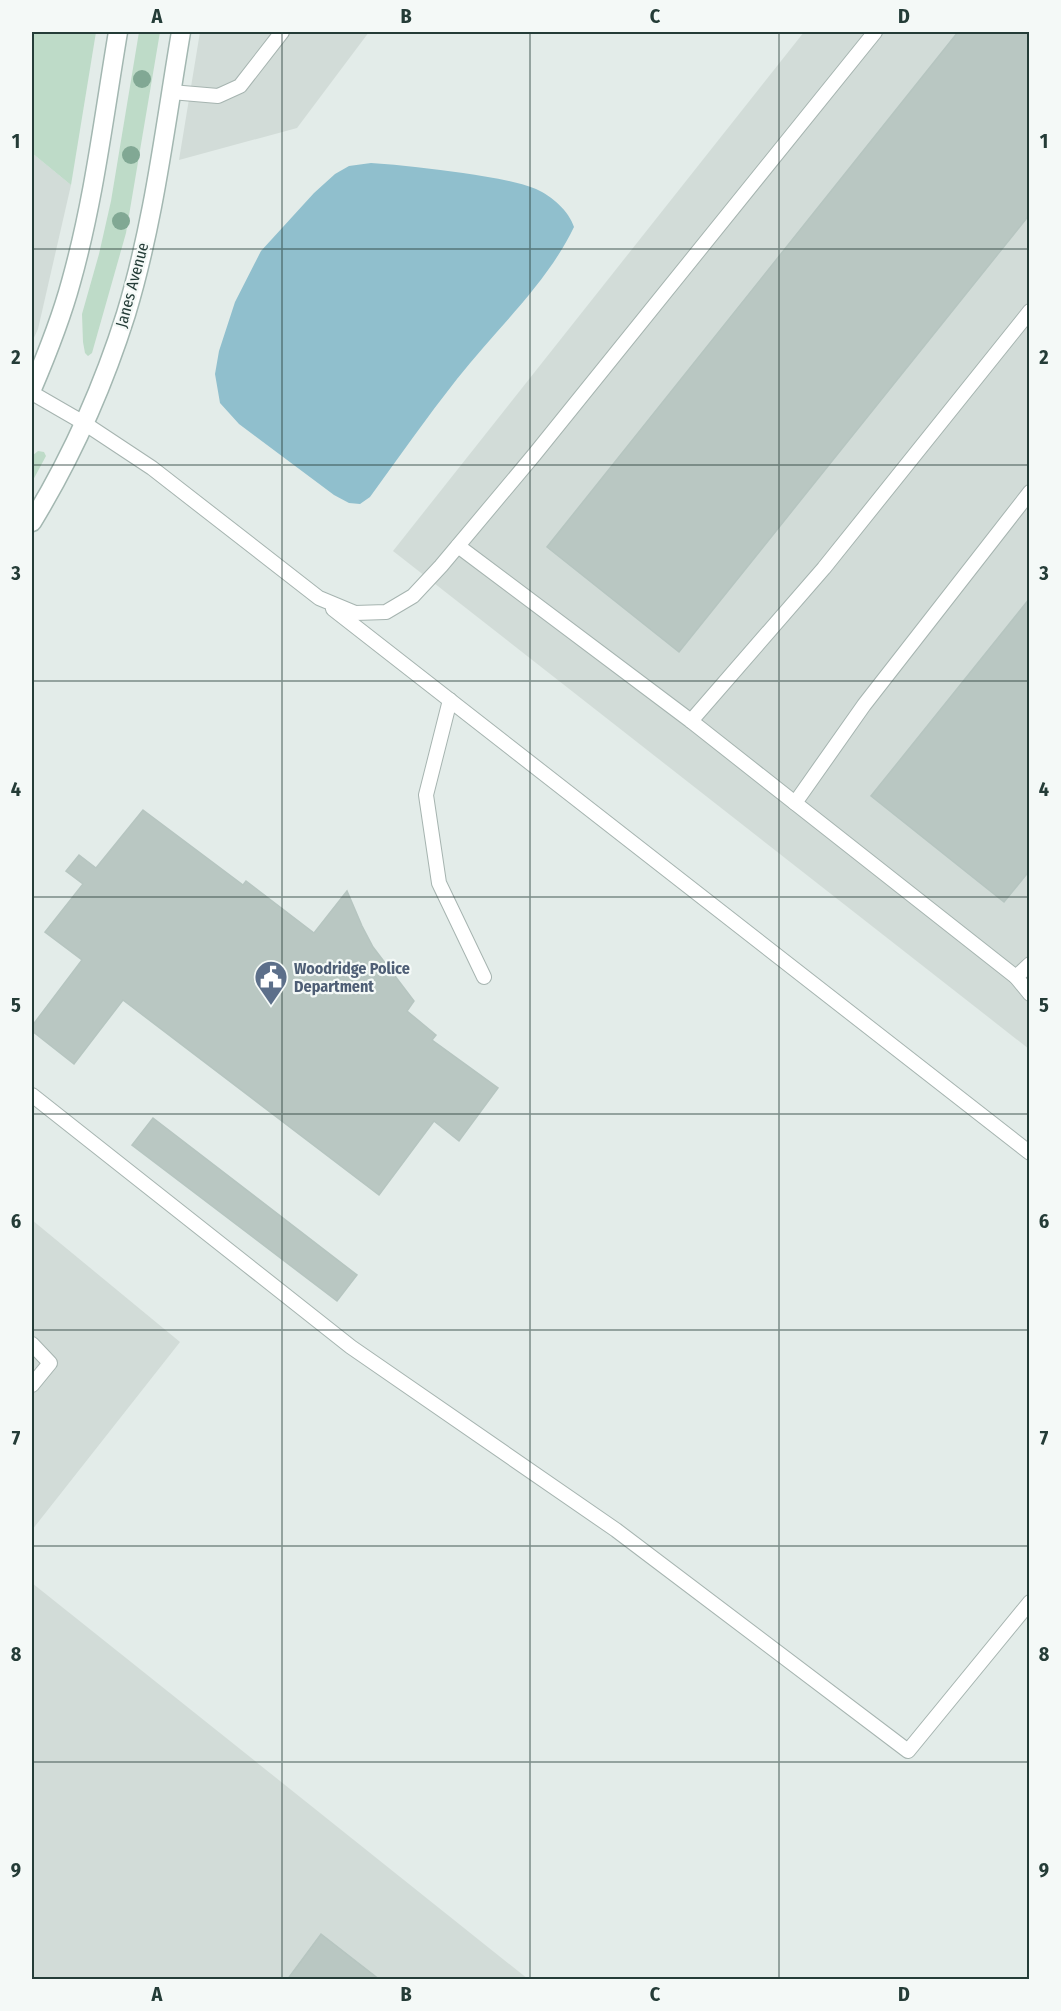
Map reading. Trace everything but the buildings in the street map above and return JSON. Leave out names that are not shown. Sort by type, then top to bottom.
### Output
[{"type":"street","points":[[32,391],[74,272],[94,178],[118,32]]},
{"type":"street","name":"Janes Avenue","points":[[32,522],[84,423],[118,335],[138,268],[157,176],[181,32]]},
{"type":"lane","points":[[171,92],[218,96],[240,86],[282,32]]},
{"type":"lane","points":[[320,598],[355,613],[386,612],[413,596],[534,455],[875,32]]},
{"type":"lane","points":[[692,721],[824,568],[1029,311]]},
{"type":"lane","points":[[32,391],[152,468],[1029,1153]]},
{"type":"lane","points":[[795,802],[864,705],[1029,492]]},
{"type":"lane","points":[[458,546],[692,721],[1016,977],[1029,994]]},
{"type":"lane","points":[[450,700],[426,795],[439,884],[484,977]]},
{"type":"lane","points":[[1016,977],[1029,964]]},
{"type":"lane","points":[[32,1095],[351,1347],[616,1530],[908,1752],[1029,1602]]},
{"type":"lane","points":[[32,1344],[50,1363],[32,1385]]},
{"type":"shaded area","points":[[200,32],[369,32],[297,128],[179,160]]},
{"type":"shaded area","points":[[804,32],[1029,32],[1029,1049],[393,551]]},
{"type":"shaded area","points":[[32,153],[71,185],[38,329],[32,342]]},
{"type":"shaded area","points":[[32,1220],[180,1342],[32,1530]]},
{"type":"shaded area","points":[[32,1583],[528,1979],[32,1979]]},
{"type":"green space","points":[[32,32],[96,32],[71,185],[32,153]]},
{"type":"green space","points":[[139,32],[160,32],[126,233],[92,353],[88,356],[85,353],[83,342],[82,314],[111,201]]},
{"type":"green space","points":[[38,451],[44,452],[46,456],[32,482],[32,456]]},
{"type":"water","points":[[371,163],[463,173],[527,186],[554,200],[568,215],[574,227],[563,248],[535,287],[457,379],[370,497],[360,504],[349,503],[334,495],[239,424],[220,403],[215,374],[219,351],[235,302],[261,251],[314,193],[335,174],[349,166]]},
{"type":"place","name":"Woodridge Police Department","points":[[271,1006]]}]
